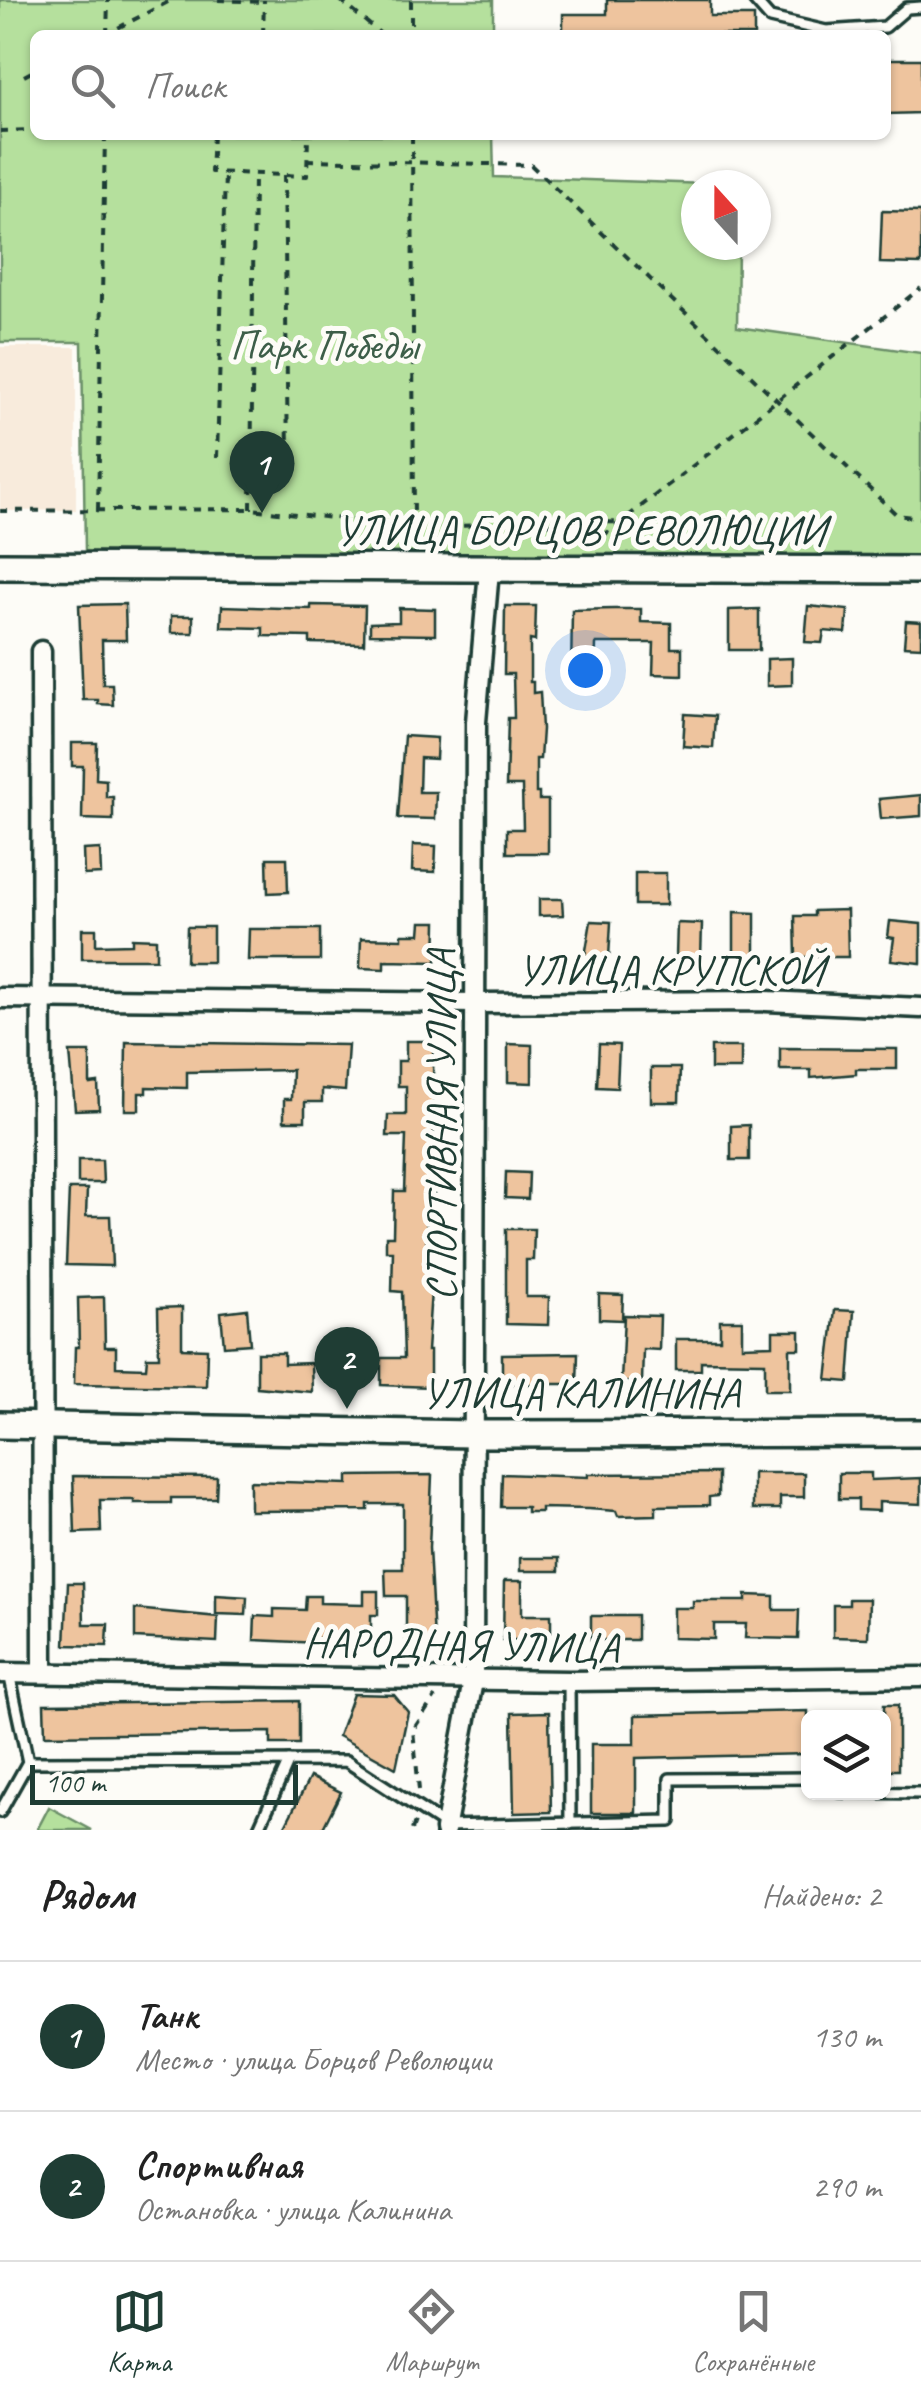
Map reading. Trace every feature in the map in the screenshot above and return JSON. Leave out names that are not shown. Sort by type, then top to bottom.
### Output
[{"type":"street","name":"УЛИЦА БОРЦОВ РЕВОЛЮЦИИ","points":[[0,566],[921,570]]},
{"type":"street","name":"СПОРТИВНАЯ УЛИЦА","points":[[445,1828],[473,1681],[476,722],[489,570]]},
{"type":"street","points":[[41,650],[43,1673]]},
{"type":"street","name":"УЛИЦА КРУПСКОЙ","points":[[0,998],[477,1003],[766,1000],[921,1008]]},
{"type":"street","name":"УЛИЦА КАЛИНИНА","points":[[0,1425],[472,1434],[921,1432]]},
{"type":"street","name":"НАРОДНАЯ УЛИЦА","points":[[4,1673],[569,1682],[921,1677]]},
{"type":"lane","points":[[754,0],[770,18],[818,30]]},
{"type":"lane","points":[[850,30],[885,27],[907,8],[921,7]]},
{"type":"lane","points":[[0,1812],[28,1762],[4,1673]]},
{"type":"lane","points":[[569,1682],[570,1824]]},
{"type":"lane","points":[[258,1830],[289,1761]]},
{"type":"lane","points":[[28,1762],[346,1761],[445,1828],[670,1821],[670,1779],[801,1778]]},
{"type":"lane","points":[[891,1793],[921,1793]]},
{"type":"path","points":[[106,30],[108,0]]},
{"type":"path","points":[[114,30],[172,0]]},
{"type":"path","points":[[218,0],[264,1],[263,30]]},
{"type":"path","points":[[340,0],[376,30]]},
{"type":"path","points":[[411,0],[411,30]]},
{"type":"path","points":[[24,76],[30,73]]},
{"type":"path","points":[[0,131],[30,130]]},
{"type":"path","points":[[98,510],[106,140]]},
{"type":"path","points":[[213,140],[211,172],[307,176],[308,140]]},
{"type":"path","points":[[412,140],[414,527]]},
{"type":"path","points":[[308,160],[532,165],[897,515],[921,518]]},
{"type":"path","points":[[217,458],[225,172]]},
{"type":"path","points":[[251,509],[254,174]]},
{"type":"path","points":[[284,175],[288,454]]},
{"type":"path","points":[[583,552],[921,288]]},
{"type":"path","points":[[0,510],[251,509],[414,527],[621,522]]},
{"type":"path","points":[[412,1830],[420,1809],[413,1730],[438,1693]]},
{"type":"shaded area","points":[[0,347],[76,347],[76,510],[0,511]]},
{"type":"green space","name":"Парк Победы","points":[[0,0],[493,0],[493,30],[30,30],[30,140],[493,140],[494,177],[681,183],[681,260],[738,260],[737,327],[921,353],[921,558],[85,551],[82,342],[0,342]]},
{"type":"green space","points":[[49,1807],[92,1830],[37,1830]]},
{"type":"building","points":[[607,0],[710,0],[710,16],[754,16],[754,30],[563,30],[563,14],[607,14]]},
{"type":"building","points":[[891,59],[921,59],[921,113],[891,114]]},
{"type":"building","points":[[882,211],[921,212],[921,264],[880,263]]},
{"type":"building","points":[[125,604],[126,640],[102,640],[103,684],[112,684],[113,705],[83,700],[79,605]]},
{"type":"building","points":[[311,605],[365,606],[364,644],[310,643],[310,637],[263,636],[263,628],[221,627],[222,606],[311,609]]},
{"type":"building","points":[[505,606],[536,606],[535,641],[530,640],[530,682],[533,693],[540,692],[542,729],[540,759],[536,759],[536,793],[539,800],[548,800],[548,853],[507,853],[507,829],[523,829],[522,786],[506,786],[508,718],[514,718],[513,674],[504,674]]},
{"type":"building","points":[[808,606],[848,610],[846,633],[824,631],[822,643],[805,642]]},
{"type":"building","points":[[399,608],[435,609],[435,635],[370,634],[370,623],[399,622]]},
{"type":"building","points":[[641,609],[641,622],[671,623],[671,648],[682,648],[682,675],[653,674],[654,643],[596,643],[595,681],[571,680],[572,610]]},
{"type":"building","points":[[759,609],[759,650],[729,650],[729,610]]},
{"type":"building","points":[[171,616],[193,616],[193,633],[171,633]]},
{"type":"building","points":[[906,621],[921,622],[921,647],[904,646]]},
{"type":"building","points":[[792,658],[792,685],[767,686],[767,659]]},
{"type":"building","points":[[685,714],[715,716],[713,748],[683,746]]},
{"type":"building","points":[[404,736],[437,738],[436,759],[420,758],[419,792],[436,792],[435,819],[398,818]]},
{"type":"building","points":[[72,743],[97,743],[96,779],[106,780],[106,797],[113,797],[113,820],[82,819],[83,766],[72,766]]},
{"type":"building","points":[[921,795],[921,816],[881,819],[879,799]]},
{"type":"building","points":[[413,845],[436,846],[435,872],[412,871]]},
{"type":"building","points":[[100,849],[101,874],[84,875],[83,850]]},
{"type":"building","points":[[267,858],[287,858],[288,892],[268,893]]},
{"type":"building","points":[[635,873],[666,873],[666,905],[635,905]]},
{"type":"building","points":[[539,899],[562,899],[563,915],[539,916]]},
{"type":"building","points":[[847,910],[848,957],[796,957],[795,916]]},
{"type":"building","points":[[734,912],[755,913],[755,956],[734,956]]},
{"type":"building","points":[[591,921],[611,922],[609,957],[585,956]]},
{"type":"building","points":[[890,921],[921,924],[921,963],[891,960],[894,938],[888,937]]},
{"type":"building","points":[[421,922],[437,922],[436,962],[384,961],[384,969],[360,968],[361,938],[402,939],[402,934],[420,934]]},
{"type":"building","points":[[677,923],[702,924],[701,958],[676,957]]},
{"type":"building","points":[[187,927],[213,927],[213,962],[186,962]]},
{"type":"building","points":[[82,929],[96,929],[96,945],[132,944],[132,938],[156,939],[156,959],[82,959]]},
{"type":"building","points":[[249,929],[320,929],[320,960],[248,960]]},
{"type":"building","points":[[406,1041],[433,1041],[434,1210],[427,1210],[426,1276],[432,1276],[427,1351],[430,1387],[381,1385],[381,1358],[404,1358],[402,1292],[392,1291],[393,1251],[386,1251],[386,1236],[393,1236],[394,1191],[404,1191],[406,1136],[387,1136],[388,1115],[406,1115],[406,1086],[398,1086],[398,1061],[406,1061]]},
{"type":"building","points":[[126,1042],[348,1045],[345,1091],[322,1089],[322,1102],[305,1102],[305,1121],[284,1121],[284,1099],[291,1099],[292,1070],[187,1072],[187,1088],[146,1087],[146,1093],[139,1093],[139,1110],[125,1110]]},
{"type":"building","points":[[508,1044],[532,1045],[532,1083],[508,1082]]},
{"type":"building","points":[[599,1044],[619,1045],[617,1088],[597,1087]]},
{"type":"building","points":[[711,1047],[741,1047],[741,1069],[711,1069]]},
{"type":"building","points":[[780,1048],[897,1049],[897,1069],[856,1069],[856,1074],[811,1078],[811,1070],[780,1070]]},
{"type":"building","points":[[70,1052],[90,1052],[90,1084],[98,1083],[99,1109],[75,1110]]},
{"type":"building","points":[[651,1068],[680,1068],[679,1102],[651,1102]]},
{"type":"building","points":[[749,1125],[749,1160],[731,1160],[731,1126]]},
{"type":"building","points":[[78,1160],[102,1160],[103,1183],[78,1183]]},
{"type":"building","points":[[506,1172],[529,1173],[528,1199],[505,1198]]},
{"type":"building","points":[[69,1189],[87,1189],[86,1216],[110,1216],[112,1266],[66,1265]]},
{"type":"building","points":[[506,1229],[534,1229],[533,1260],[526,1260],[526,1297],[549,1297],[548,1325],[506,1324]]},
{"type":"building","points":[[599,1294],[623,1295],[622,1320],[599,1319]]},
{"type":"building","points":[[104,1297],[105,1347],[116,1347],[116,1367],[146,1368],[147,1357],[159,1357],[158,1308],[182,1307],[182,1348],[207,1349],[206,1386],[74,1384],[75,1347],[79,1347],[78,1298]]},
{"type":"building","points":[[247,1309],[250,1344],[224,1346],[221,1312]]},
{"type":"building","points":[[835,1310],[854,1311],[849,1382],[827,1380]]},
{"type":"building","points":[[624,1315],[660,1316],[659,1350],[643,1349],[642,1383],[621,1382]]},
{"type":"building","points":[[720,1320],[742,1320],[742,1346],[773,1345],[773,1331],[800,1331],[800,1349],[790,1349],[790,1390],[765,1390],[765,1362],[701,1361],[701,1370],[676,1370],[676,1339],[720,1339]]},
{"type":"building","points":[[257,1353],[284,1353],[284,1364],[311,1363],[312,1392],[257,1387]]},
{"type":"building","points":[[578,1353],[577,1384],[502,1384],[502,1354]]},
{"type":"building","points":[[718,1473],[718,1496],[709,1497],[709,1505],[656,1506],[656,1515],[618,1516],[616,1511],[589,1509],[541,1508],[541,1512],[527,1512],[527,1507],[501,1507],[502,1474],[588,1477]]},
{"type":"building","points":[[753,1473],[804,1473],[804,1497],[780,1497],[780,1509],[753,1509]]},
{"type":"building","points":[[839,1473],[871,1473],[871,1480],[921,1478],[921,1504],[879,1502],[879,1511],[858,1510],[858,1499],[839,1499]]},
{"type":"building","points":[[432,1475],[429,1548],[434,1640],[406,1641],[406,1596],[386,1596],[385,1569],[403,1569],[403,1504],[368,1504],[368,1510],[250,1511],[250,1481],[348,1484],[348,1476]]},
{"type":"building","points":[[73,1476],[217,1477],[216,1498],[171,1498],[171,1503],[100,1500],[101,1532],[75,1533]]},
{"type":"building","points":[[520,1558],[559,1558],[559,1571],[520,1571]]},
{"type":"building","points":[[504,1581],[522,1581],[522,1615],[551,1615],[551,1640],[503,1640]]},
{"type":"building","points":[[68,1583],[83,1583],[84,1624],[108,1624],[107,1646],[65,1645]]},
{"type":"building","points":[[364,1591],[378,1591],[378,1615],[371,1615],[371,1639],[319,1638],[319,1643],[254,1640],[255,1616],[274,1617],[274,1609],[305,1610],[306,1596],[320,1596],[320,1603],[364,1604]]},
{"type":"building","points":[[216,1595],[247,1597],[246,1615],[216,1614]]},
{"type":"building","points":[[746,1595],[774,1596],[774,1610],[799,1610],[798,1639],[745,1638],[746,1624],[714,1624],[714,1639],[673,1638],[673,1608],[693,1608],[693,1601],[746,1601]]},
{"type":"building","points":[[849,1599],[869,1599],[868,1638],[833,1637],[833,1605],[849,1605]]},
{"type":"building","points":[[135,1609],[218,1617],[217,1642],[135,1638]]},
{"type":"building","points":[[591,1616],[637,1616],[637,1640],[591,1640]]},
{"type":"building","points":[[353,1694],[394,1695],[408,1712],[396,1768],[338,1736]]},
{"type":"building","points":[[299,1701],[299,1744],[271,1744],[271,1732],[45,1735],[44,1704]]},
{"type":"building","points":[[884,1705],[898,1705],[898,1770],[891,1770],[891,1710],[884,1710]]},
{"type":"building","points":[[801,1711],[801,1754],[636,1758],[636,1813],[591,1813],[591,1744],[635,1744],[635,1715]]},
{"type":"building","points":[[549,1712],[551,1812],[514,1813],[512,1713]]},
{"type":"building","points":[[310,1777],[341,1792],[322,1830],[283,1830]]},
{"type":"place","name":"Танк","points":[[262,513]]},
{"type":"place","name":"Спортивная","points":[[347,1409]]}]
